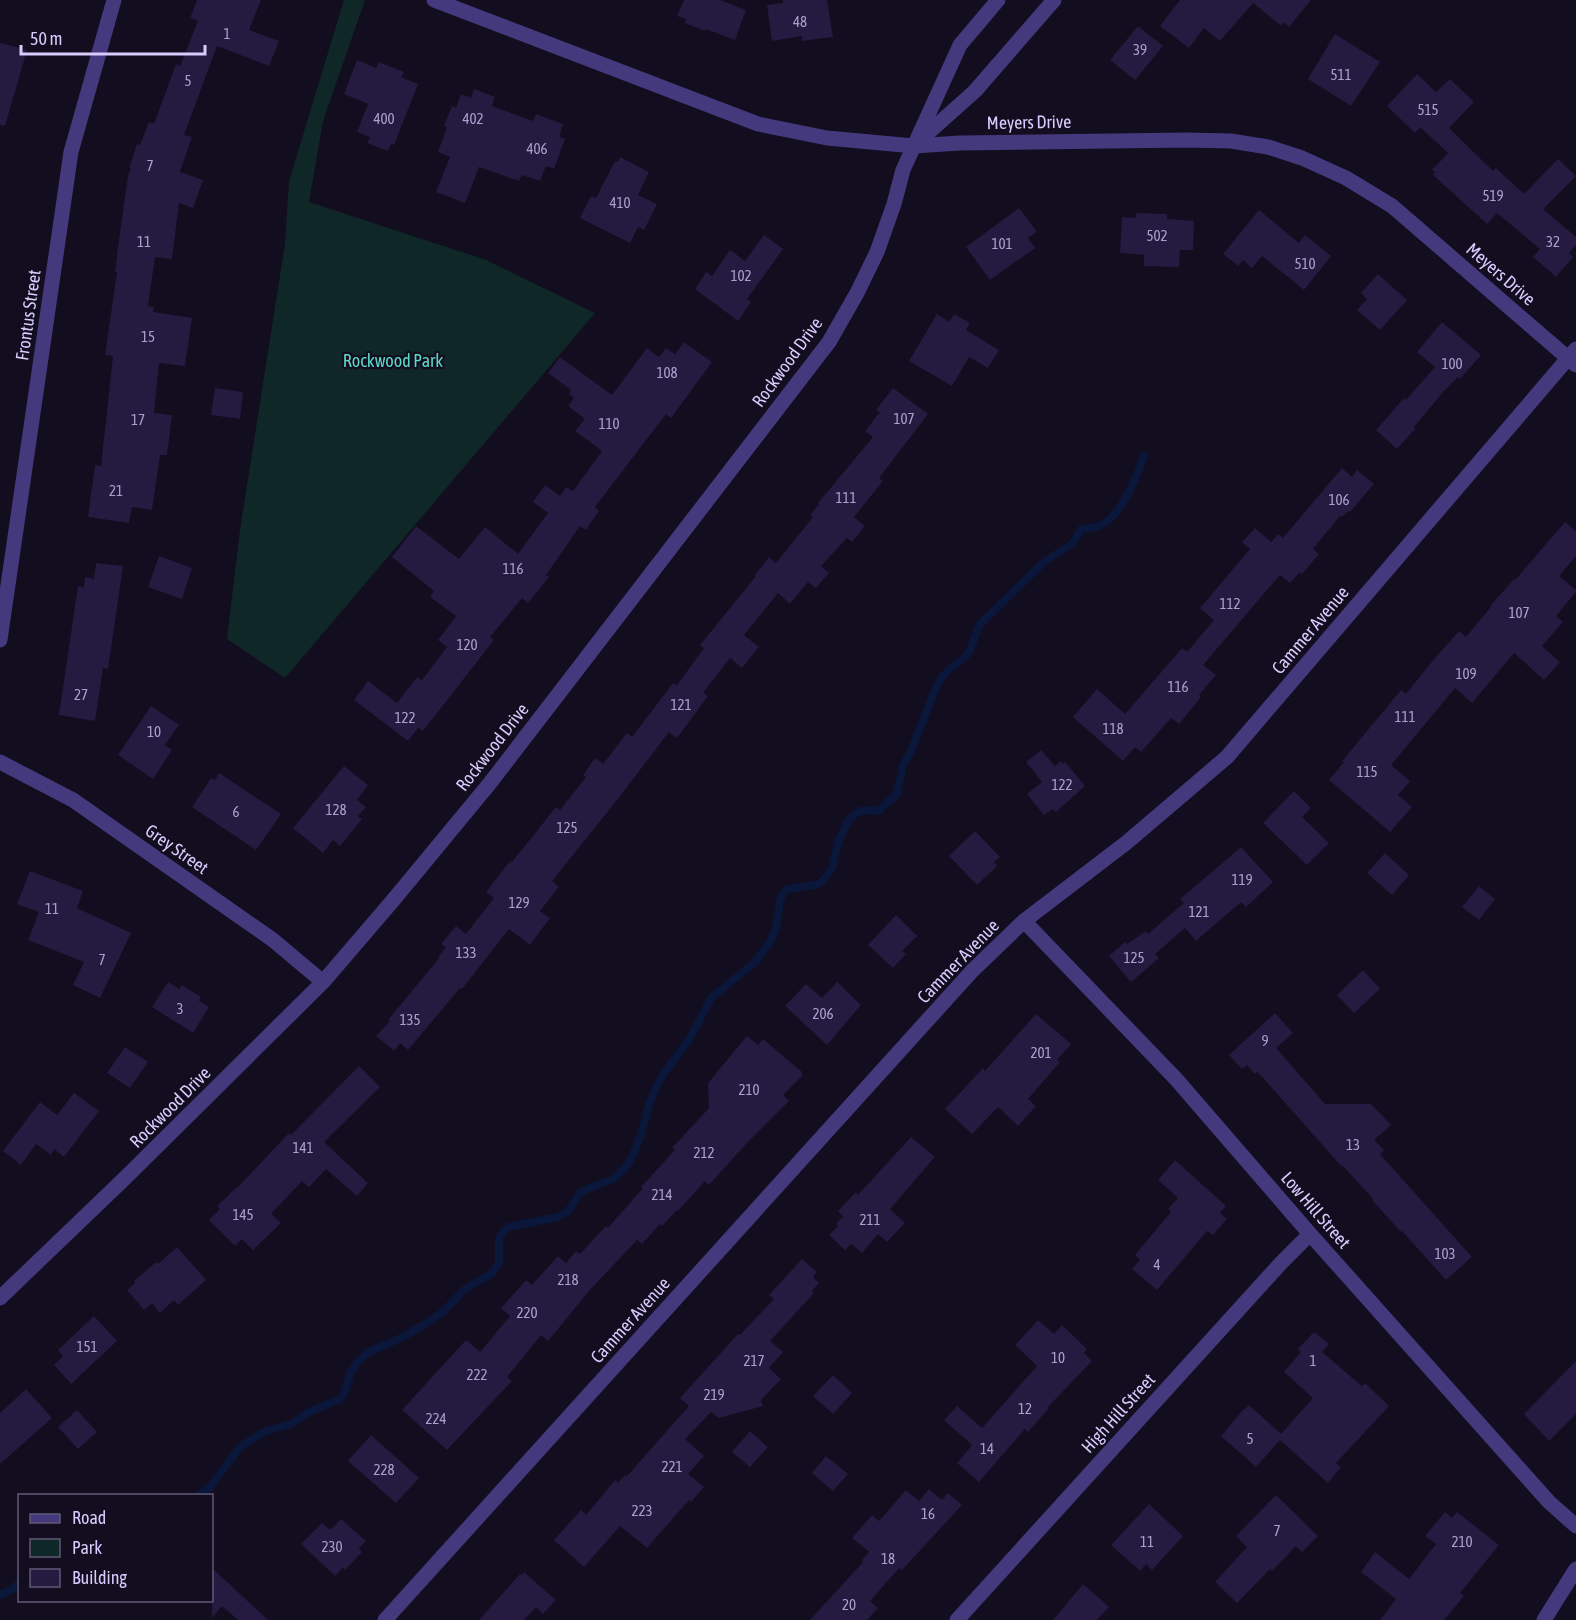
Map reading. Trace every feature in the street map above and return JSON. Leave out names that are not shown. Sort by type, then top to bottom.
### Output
[{"type":"street","name":"Frontus Street","points":[[0,640],[71,152],[114,0]]},
{"type":"street","name":"Meyers Drive","points":[[434,0],[758,123],[827,138],[914,146],[960,143],[1187,140],[1231,141],[1268,147],[1302,158],[1346,178],[1392,206],[1573,357]]},
{"type":"street","name":"Rockwood Drive","points":[[0,1298],[323,982],[490,783],[829,342],[878,252],[903,170],[960,45],[998,0]]},
{"type":"street","name":"Rockwood Drive","points":[[914,146],[975,91],[1054,0]]},
{"type":"street","name":"Cammer Avenue","points":[[386,1620],[964,980],[1024,921],[1126,843],[1227,757],[1573,357]]},
{"type":"street","name":"Grey Street","points":[[0,762],[74,800],[273,940],[323,982]]},
{"type":"street","name":"Low Hill Street","points":[[1024,921],[1176,1079],[1310,1234],[1549,1502],[1576,1526]]},
{"type":"street","name":"High Hill Street","points":[[957,1620],[1310,1234]]},
{"type":"street","points":[[1544,1620],[1576,1569]]},
{"type":"green space","name":"Rockwood Park","points":[[344,0],[365,0],[323,121],[309,202],[486,260],[595,313],[285,678],[227,639],[240,530],[285,244],[289,181]]},
{"type":"building","points":[[197,0],[261,0],[249,30],[279,41],[269,66],[217,46],[184,135],[192,137],[180,172],[203,180],[193,208],[179,203],[172,259],[155,257],[148,306],[154,307],[153,312],[192,318],[185,366],[159,363],[154,413],[172,415],[167,455],[160,455],[152,510],[132,507],[129,523],[88,517],[95,465],[101,466],[113,356],[105,355],[117,272],[115,272],[118,247],[131,168],[129,168],[137,144],[140,145],[149,122],[154,124],[176,64],[180,66],[198,21],[190,18]]},
{"type":"building","points":[[684,0],[720,0],[746,10],[735,40],[685,23],[686,19],[677,16]]},
{"type":"building","points":[[783,0],[827,0],[833,37],[802,41],[802,36],[772,41],[767,5],[783,3]]},
{"type":"building","points":[[1180,0],[1311,0],[1289,27],[1284,22],[1281,26],[1253,3],[1220,41],[1204,28],[1189,48],[1160,26]]},
{"type":"building","points":[[1138,26],[1163,46],[1135,80],[1110,60]]},
{"type":"building","points":[[1335,34],[1380,62],[1351,106],[1308,79]]},
{"type":"building","points":[[0,43],[27,50],[5,126],[0,125]]},
{"type":"building","points":[[357,60],[376,68],[379,62],[404,72],[401,77],[418,84],[394,145],[391,144],[388,151],[367,143],[370,137],[357,132],[368,104],[344,94]]},
{"type":"building","points":[[1417,74],[1436,92],[1450,79],[1474,102],[1449,128],[1493,171],[1496,168],[1524,194],[1558,159],[1576,176],[1543,209],[1576,237],[1576,245],[1569,253],[1573,257],[1556,277],[1533,257],[1540,249],[1497,213],[1487,224],[1433,175],[1435,172],[1432,170],[1448,153],[1420,127],[1415,133],[1387,106]]},
{"type":"building","points":[[474,89],[495,97],[492,106],[533,121],[536,114],[563,124],[559,137],[565,139],[554,169],[546,166],[540,181],[522,175],[519,181],[479,167],[465,203],[436,192],[450,157],[438,152],[447,127],[444,126],[452,106],[456,108],[461,94],[471,98]]},
{"type":"building","points":[[620,157],[649,172],[638,195],[657,204],[644,230],[638,227],[630,243],[580,218],[591,196],[596,198],[615,161],[618,162]]},
{"type":"building","points":[[1019,208],[1037,232],[1028,238],[1035,248],[990,280],[966,247]]},
{"type":"building","points":[[1259,210],[1299,243],[1305,235],[1331,256],[1304,290],[1262,256],[1252,268],[1243,260],[1238,266],[1223,254]]},
{"type":"building","points":[[1136,213],[1167,214],[1167,219],[1194,221],[1193,250],[1180,250],[1179,267],[1144,266],[1144,255],[1120,253],[1122,217],[1136,218]]},
{"type":"building","points":[[764,235],[783,249],[747,299],[751,302],[738,321],[695,289],[706,272],[712,276],[730,250],[745,261]]},
{"type":"building","points":[[1378,274],[1407,300],[1380,330],[1357,310],[1367,299],[1361,293]]},
{"type":"building","points":[[937,314],[949,322],[954,314],[970,323],[966,330],[999,350],[988,368],[969,357],[952,386],[909,361]]},
{"type":"building","points":[[1442,322],[1481,355],[1460,379],[1458,377],[1443,392],[1397,449],[1376,430],[1435,367],[1417,352]]},
{"type":"building","points":[[684,342],[712,362],[671,418],[666,414],[595,507],[599,511],[586,530],[580,526],[546,575],[549,577],[528,603],[522,598],[490,637],[494,640],[423,731],[418,728],[408,741],[354,700],[368,681],[397,703],[417,677],[422,680],[447,647],[438,640],[456,616],[430,597],[434,591],[392,557],[416,526],[459,559],[485,527],[518,554],[548,513],[533,502],[545,485],[560,496],[566,487],[573,491],[602,451],[575,431],[585,419],[568,406],[574,398],[569,394],[571,390],[548,373],[560,357],[612,395],[647,348],[659,357],[666,348],[675,354]]},
{"type":"building","points":[[215,388],[243,392],[240,419],[211,415]]},
{"type":"building","points":[[893,388],[928,414],[879,478],[883,481],[854,517],[865,526],[852,542],[847,538],[821,566],[829,573],[816,588],[808,582],[790,604],[778,593],[744,635],[759,647],[742,668],[730,658],[703,693],[708,696],[677,738],[669,732],[552,881],[559,887],[540,911],[550,918],[530,945],[509,929],[462,989],[460,988],[408,1050],[400,1043],[394,1051],[376,1036],[439,958],[446,947],[441,944],[456,926],[466,934],[494,898],[486,892],[556,807],[560,810],[586,777],[583,775],[595,758],[603,764],[627,733],[632,737],[673,683],[677,685],[704,648],[700,645],[769,557],[776,563],[813,517],[810,515],[818,503],[873,437],[865,431],[880,412],[876,410]]},
{"type":"building","points":[[1342,468],[1352,477],[1357,470],[1374,484],[1350,512],[1340,516],[1313,549],[1319,554],[1302,574],[1300,572],[1290,583],[1280,575],[1203,665],[1216,675],[1179,724],[1171,718],[1141,752],[1135,747],[1123,761],[1073,717],[1097,689],[1125,714],[1182,648],[1187,652],[1214,620],[1200,608],[1250,549],[1242,542],[1255,528],[1271,542],[1278,534],[1283,538]]},
{"type":"building","points":[[1565,522],[1576,531],[1576,556],[1559,576],[1576,592],[1556,616],[1563,622],[1542,646],[1560,662],[1544,680],[1514,653],[1472,703],[1455,688],[1391,765],[1410,781],[1398,795],[1412,807],[1390,832],[1329,780],[1401,690],[1406,694],[1459,631],[1466,637],[1490,606]]},
{"type":"building","points":[[159,556],[192,568],[182,599],[148,587]]},
{"type":"building","points":[[96,563],[123,566],[108,669],[103,668],[95,721],[59,715],[78,586],[84,587],[85,577],[94,579]]},
{"type":"building","points":[[151,706],[179,725],[165,745],[172,750],[153,779],[118,755]]},
{"type":"building","points":[[1041,750],[1055,766],[1061,761],[1063,764],[1065,762],[1085,786],[1056,812],[1053,809],[1044,815],[1027,794],[1042,782],[1026,762]]},
{"type":"building","points":[[344,766],[368,785],[357,800],[366,807],[358,816],[362,819],[340,846],[333,840],[323,853],[293,828]]},
{"type":"building","points":[[219,773],[281,814],[256,850],[192,807],[211,778],[215,780]]},
{"type":"building","points":[[1294,791],[1311,808],[1302,817],[1329,843],[1307,865],[1263,823]]},
{"type":"building","points":[[975,831],[1000,857],[994,862],[997,866],[977,885],[949,856]]},
{"type":"building","points":[[1241,847],[1273,882],[1246,907],[1241,902],[1196,941],[1185,928],[1155,954],[1159,958],[1131,982],[1109,956],[1125,942],[1127,944],[1146,931],[1148,934],[1184,903],[1180,899]]},
{"type":"building","points":[[1385,853],[1409,875],[1392,895],[1367,873]]},
{"type":"building","points":[[30,871],[83,891],[77,908],[131,933],[100,998],[73,985],[84,962],[28,940],[39,912],[17,904]]},
{"type":"building","points":[[1479,886],[1495,899],[1479,920],[1462,907]]},
{"type":"building","points":[[896,915],[917,936],[902,951],[906,954],[893,968],[868,945]]},
{"type":"building","points":[[1363,970],[1380,989],[1354,1013],[1337,995]]},
{"type":"building","points":[[168,982],[179,989],[182,985],[201,997],[199,1001],[209,1007],[193,1033],[152,1007]]},
{"type":"building","points":[[837,982],[861,1005],[827,1045],[785,1006],[806,984],[822,998]]},
{"type":"building","points":[[1275,1013],[1293,1033],[1276,1048],[1325,1104],[1371,1104],[1391,1125],[1374,1140],[1384,1150],[1380,1154],[1472,1257],[1446,1280],[1265,1080],[1247,1065],[1242,1069],[1229,1055]]},
{"type":"building","points":[[1036,1014],[1071,1044],[1057,1060],[1060,1062],[1028,1099],[1036,1106],[1018,1126],[998,1107],[972,1134],[945,1109],[983,1068],[985,1071]]},
{"type":"building","points":[[747,1036],[758,1045],[763,1039],[802,1072],[803,1075],[783,1095],[789,1101],[709,1185],[705,1181],[678,1211],[662,1226],[660,1224],[642,1244],[637,1240],[590,1290],[548,1341],[541,1335],[507,1377],[512,1381],[447,1450],[402,1410],[466,1340],[480,1352],[510,1316],[501,1308],[526,1280],[532,1285],[558,1256],[566,1263],[576,1251],[580,1254],[606,1226],[608,1228],[675,1150],[672,1148],[709,1108],[708,1083]]},
{"type":"building","points":[[125,1047],[148,1062],[130,1088],[107,1073]]},
{"type":"building","points":[[359,1066],[380,1087],[324,1142],[368,1183],[357,1196],[326,1169],[309,1187],[302,1181],[271,1214],[281,1223],[253,1250],[242,1239],[235,1246],[209,1220],[220,1209],[217,1206]]},
{"type":"building","points":[[74,1093],[99,1111],[64,1157],[54,1149],[51,1155],[36,1144],[21,1165],[3,1151],[40,1102],[57,1115]]},
{"type":"building","points":[[911,1137],[935,1157],[890,1209],[905,1223],[887,1242],[878,1234],[862,1253],[851,1244],[845,1250],[829,1235],[838,1226],[836,1224],[843,1216],[838,1211],[856,1192],[858,1195]]},
{"type":"building","points":[[1175,1160],[1226,1206],[1220,1213],[1227,1219],[1213,1235],[1207,1231],[1157,1290],[1132,1269],[1140,1260],[1135,1255],[1171,1212],[1168,1209],[1178,1198],[1158,1180]]},
{"type":"building","points":[[177,1247],[206,1280],[178,1305],[174,1300],[160,1313],[152,1303],[144,1310],[127,1290],[156,1262],[158,1264]]},
{"type":"building","points":[[802,1259],[817,1272],[813,1277],[819,1283],[812,1291],[814,1293],[770,1341],[783,1352],[769,1368],[781,1379],[761,1400],[763,1406],[719,1418],[711,1412],[685,1439],[704,1456],[688,1474],[704,1487],[691,1502],[689,1500],[647,1548],[620,1526],[584,1567],[554,1540],[581,1510],[586,1515],[615,1480],[618,1483],[625,1475],[626,1477],[689,1406],[680,1398],[738,1334],[740,1335],[774,1299],[769,1295]]},
{"type":"building","points":[[94,1316],[117,1341],[71,1384],[54,1365],[63,1356],[58,1350]]},
{"type":"building","points":[[1038,1320],[1054,1334],[1062,1325],[1087,1349],[1084,1353],[1092,1361],[1048,1407],[1028,1432],[1025,1429],[979,1482],[957,1463],[972,1445],[944,1420],[957,1406],[982,1428],[1037,1366],[1015,1345]]},
{"type":"building","points":[[1314,1332],[1329,1344],[1322,1352],[1362,1386],[1365,1383],[1389,1406],[1336,1463],[1341,1467],[1328,1483],[1280,1440],[1256,1467],[1221,1436],[1249,1405],[1281,1434],[1313,1398],[1284,1372],[1301,1352],[1298,1349]]},
{"type":"building","points":[[1576,1361],[1576,1414],[1549,1441],[1524,1414]]},
{"type":"building","points":[[833,1375],[852,1393],[833,1414],[813,1396]]},
{"type":"building","points":[[26,1389],[52,1418],[0,1464],[0,1413]]},
{"type":"building","points":[[77,1410],[97,1432],[78,1449],[58,1427]]},
{"type":"building","points":[[750,1431],[768,1447],[750,1467],[732,1452]]},
{"type":"building","points":[[371,1435],[419,1478],[396,1503],[348,1461]]},
{"type":"building","points":[[826,1456],[848,1474],[833,1491],[812,1473]]},
{"type":"building","points":[[929,1489],[942,1500],[948,1493],[962,1505],[902,1570],[899,1568],[870,1601],[878,1608],[867,1620],[810,1620],[863,1562],[862,1560],[869,1552],[852,1538],[872,1515],[879,1521],[906,1490],[919,1501]]},
{"type":"building","points":[[1276,1495],[1318,1536],[1302,1552],[1296,1546],[1237,1603],[1215,1582],[1247,1547],[1236,1536]]},
{"type":"building","points":[[1149,1504],[1183,1536],[1152,1570],[1146,1564],[1140,1571],[1111,1545]]},
{"type":"building","points":[[1445,1512],[1452,1518],[1457,1512],[1499,1545],[1460,1593],[1464,1596],[1444,1620],[1380,1620],[1396,1599],[1361,1572],[1375,1552],[1409,1579],[1436,1544],[1425,1536]]},
{"type":"building","points":[[341,1519],[366,1541],[359,1548],[362,1552],[345,1570],[343,1567],[335,1576],[301,1544],[322,1523],[330,1530]]},
{"type":"building","points":[[213,1569],[268,1620],[238,1620],[222,1606],[212,1618]]},
{"type":"building","points":[[524,1572],[556,1600],[543,1614],[536,1607],[524,1620],[479,1620],[520,1574]]},
{"type":"building","points":[[1083,1584],[1109,1607],[1097,1620],[1053,1620]]},
{"type":"waterway","points":[[201,1494],[210,1487],[240,1447],[264,1432],[291,1424],[309,1412],[340,1399],[358,1361],[369,1352],[425,1324],[443,1312],[465,1289],[491,1274],[499,1263],[499,1239],[508,1227],[558,1217],[569,1210],[579,1194],[613,1179],[625,1168],[640,1138],[649,1105],[664,1073],[689,1040],[711,998],[755,962],[770,942],[776,929],[783,893],[787,889],[822,882],[832,868],[838,842],[849,820],[860,811],[878,811],[897,794],[903,765],[911,751],[936,687],[942,677],[966,656],[980,624],[1044,562],[1073,543],[1081,529],[1099,526],[1114,514],[1127,495],[1144,455]]},
{"type":"waterway","points":[[0,1595],[18,1585]]}]
